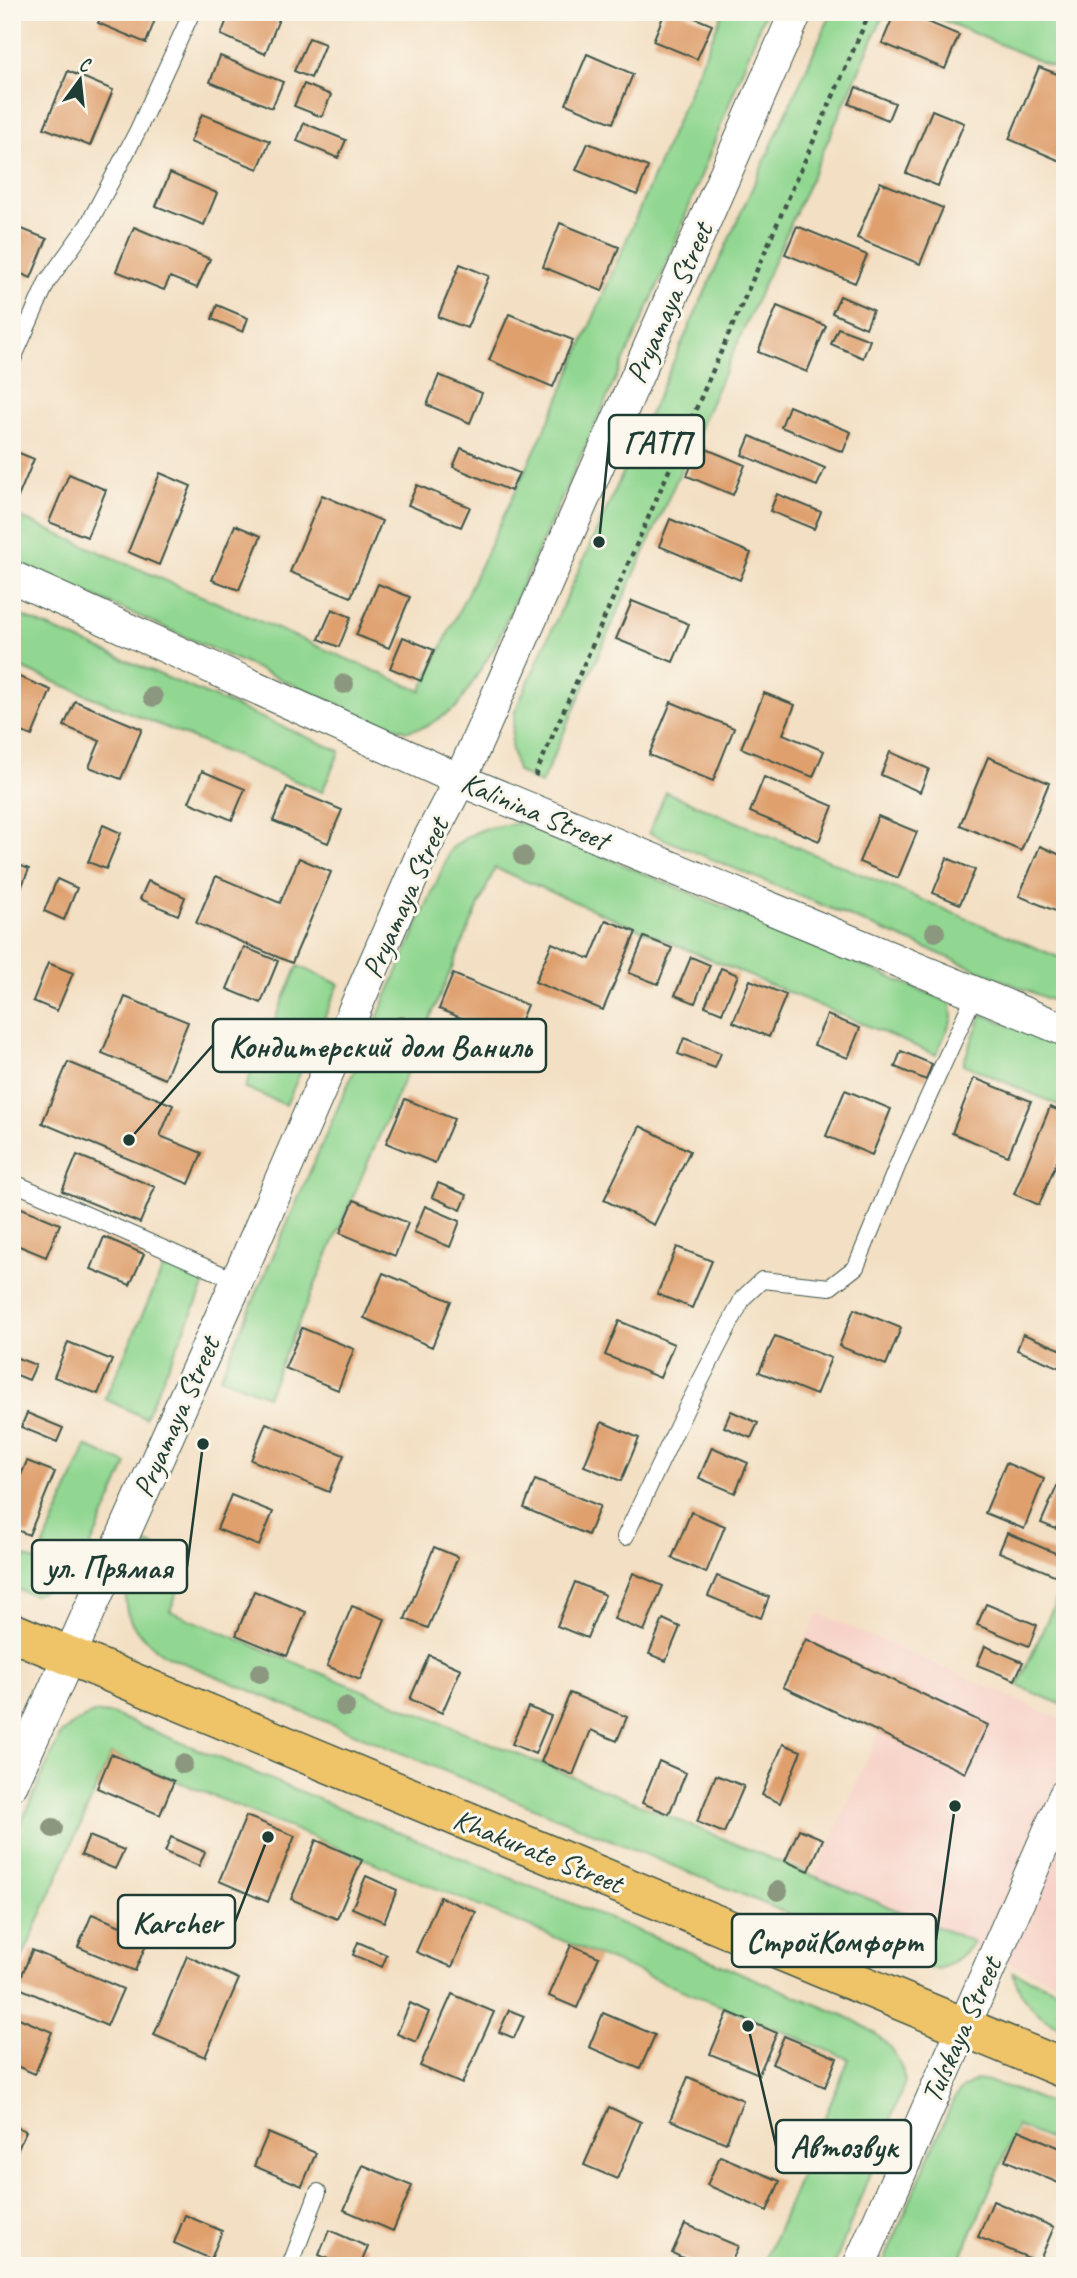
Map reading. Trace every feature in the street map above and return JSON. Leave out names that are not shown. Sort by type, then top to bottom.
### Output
[{"type":"main road","name":"Khakurate Street","points":[[12,1632],[1065,2069]]},
{"type":"street","name":"Pryamaya Street","points":[[12,1784],[237,1281],[426,845],[460,780],[796,12]]},
{"type":"street","name":"Kalinina Street","points":[[12,577],[460,780],[1065,1030]]},
{"type":"street","name":"Tulskaya Street","points":[[859,2266],[1065,1795]]},
{"type":"lane","points":[[12,361],[47,282],[88,225],[137,132],[192,12]]},
{"type":"lane","points":[[625,1537],[743,1298],[762,1280],[830,1287],[856,1267],[901,1157],[975,993]]},
{"type":"lane","points":[[12,1182],[237,1281]]},
{"type":"lane","points":[[290,2266],[318,2192]]},
{"type":"path","points":[[535,776],[870,12]]},
{"type":"shaded area","points":[[818,1613],[1065,1721],[1065,1986],[813,1880],[879,1732],[783,1687]]},
{"type":"green space","points":[[723,12],[765,12],[659,283],[494,648],[457,707],[427,726],[407,731],[373,720],[12,560],[12,514],[421,691],[559,399]]},
{"type":"green space","points":[[832,12],[885,12],[541,784],[517,771],[511,746],[515,711]]},
{"type":"green space","points":[[924,12],[1040,12],[1065,23],[1065,72]]},
{"type":"green space","points":[[12,612],[340,751],[322,792],[12,664]]},
{"type":"green space","points":[[666,792],[1065,960],[1065,1006],[649,833]]},
{"type":"green space","points":[[524,823],[951,1003],[952,1019],[936,1055],[495,868],[267,1396],[220,1377],[451,849],[485,829]]},
{"type":"green space","points":[[298,966],[339,984],[286,1105],[245,1088]]},
{"type":"green space","points":[[982,1014],[1065,1048],[1065,1108],[963,1064]]},
{"type":"green space","points":[[165,1264],[206,1282],[145,1418],[105,1399]]},
{"type":"green space","points":[[86,1446],[127,1464],[84,1561],[69,1582],[34,1595],[12,1588],[12,1551],[37,1562]]},
{"type":"green space","points":[[146,1543],[189,1561],[170,1611],[974,1942],[942,1968],[931,1969],[907,1962],[165,1655],[136,1629],[126,1605],[131,1578]]},
{"type":"green space","points":[[1065,1580],[1065,1706],[1018,1686]]},
{"type":"green space","points":[[95,1713],[112,1714],[845,2016],[866,2027],[891,2049],[898,2059],[905,2082],[834,2266],[763,2266],[849,2059],[111,1754],[12,1982],[12,1844],[61,1734]]},
{"type":"green space","points":[[1013,1972],[1065,1993],[1065,2030],[1032,2007],[1016,1983]]},
{"type":"green space","points":[[976,2080],[1011,2088],[1065,2110],[1065,2146],[1017,2126],[957,2266],[882,2266],[954,2099],[961,2090]]},
{"type":"building","points":[[103,12],[158,12],[146,43],[98,23]]},
{"type":"building","points":[[230,12],[281,14],[265,54],[221,35]]},
{"type":"building","points":[[665,12],[681,12],[712,25],[697,59],[653,41]]},
{"type":"building","points":[[895,12],[904,12],[959,35],[945,69],[882,43]]},
{"type":"building","points":[[309,38],[325,44],[311,78],[294,71]]},
{"type":"building","points":[[587,54],[633,74],[613,123],[566,104]]},
{"type":"building","points":[[220,56],[283,82],[272,108],[210,82]]},
{"type":"building","points":[[1039,67],[1065,77],[1065,163],[1009,139]]},
{"type":"building","points":[[68,71],[113,90],[90,146],[44,128]]},
{"type":"building","points":[[304,84],[331,95],[322,117],[294,106]]},
{"type":"building","points":[[856,87],[895,103],[888,120],[849,104]]},
{"type":"building","points":[[932,110],[964,123],[938,186],[906,173]]},
{"type":"building","points":[[202,114],[270,141],[258,169],[190,142]]},
{"type":"building","points":[[304,123],[346,140],[338,158],[297,141]]},
{"type":"building","points":[[588,143],[648,167],[637,195],[576,170]]},
{"type":"building","points":[[170,173],[217,193],[204,225],[156,206]]},
{"type":"building","points":[[880,182],[943,208],[920,264],[857,238]]},
{"type":"building","points":[[560,223],[619,247],[602,291],[543,267]]},
{"type":"building","points":[[12,225],[47,239],[31,278],[12,270]]},
{"type":"building","points":[[797,226],[867,255],[855,283],[785,254]]},
{"type":"building","points":[[134,227],[210,259],[197,288],[170,277],[164,290],[116,271]]},
{"type":"building","points":[[460,264],[489,276],[467,328],[438,317]]},
{"type":"building","points":[[840,296],[873,310],[866,328],[832,313]]},
{"type":"building","points":[[217,305],[248,318],[243,332],[212,319]]},
{"type":"building","points":[[777,306],[826,326],[807,372],[758,352]]},
{"type":"building","points":[[509,314],[573,340],[553,387],[489,360]]},
{"type":"building","points":[[838,328],[870,340],[863,358],[831,344]]},
{"type":"building","points":[[439,375],[482,393],[470,423],[427,405]]},
{"type":"building","points":[[789,406],[851,432],[843,452],[781,427]]},
{"type":"building","points":[[750,436],[825,468],[817,486],[742,455]]},
{"type":"building","points":[[699,446],[745,465],[733,495],[687,476]]},
{"type":"building","points":[[461,448],[519,473],[511,491],[453,467]]},
{"type":"building","points":[[12,450],[34,459],[14,507],[12,506]]},
{"type":"building","points":[[160,473],[191,486],[159,565],[128,552]]},
{"type":"building","points":[[69,474],[106,490],[87,537],[49,522]]},
{"type":"building","points":[[417,485],[470,507],[461,527],[408,505]]},
{"type":"building","points":[[777,494],[821,512],[814,529],[770,511]]},
{"type":"building","points":[[322,495],[382,521],[351,597],[290,572]]},
{"type":"building","points":[[670,519],[751,553],[740,580],[659,546]]},
{"type":"building","points":[[235,525],[261,536],[239,590],[212,580]]},
{"type":"building","points":[[378,584],[410,597],[389,648],[356,635]]},
{"type":"building","points":[[632,601],[689,624],[673,662],[616,639]]},
{"type":"building","points":[[332,609],[351,617],[339,647],[319,639]]},
{"type":"building","points":[[403,637],[434,650],[421,681],[390,668]]},
{"type":"building","points":[[12,674],[51,690],[32,736],[12,728]]},
{"type":"building","points":[[764,693],[795,705],[783,734],[824,751],[813,777],[741,748]]},
{"type":"building","points":[[75,701],[142,729],[121,779],[89,767],[100,741],[64,726]]},
{"type":"building","points":[[671,702],[734,728],[713,781],[649,755]]},
{"type":"building","points":[[890,752],[929,769],[920,792],[881,775]]},
{"type":"building","points":[[988,757],[1049,783],[1021,851],[960,825]]},
{"type":"building","points":[[202,771],[245,789],[232,820],[189,802]]},
{"type":"building","points":[[764,777],[833,806],[819,841],[750,812]]},
{"type":"building","points":[[287,787],[342,810],[328,843],[273,821]]},
{"type":"building","points":[[878,816],[917,832],[898,878],[859,862]]},
{"type":"building","points":[[103,825],[121,833],[106,869],[88,862]]},
{"type":"building","points":[[1040,846],[1065,857],[1065,915],[1019,896]]},
{"type":"building","points":[[299,858],[331,872],[292,963],[196,923],[216,876],[280,903]]},
{"type":"building","points":[[947,858],[975,870],[960,904],[933,893]]},
{"type":"building","points":[[12,862],[29,869],[19,893],[12,891]]},
{"type":"building","points":[[57,879],[77,888],[64,920],[44,911]]},
{"type":"building","points":[[148,881],[185,897],[178,915],[140,899]]},
{"type":"building","points":[[606,920],[636,932],[603,1010],[535,982],[552,943],[590,959]]},
{"type":"building","points":[[644,937],[672,948],[658,984],[629,973]]},
{"type":"building","points":[[244,947],[278,961],[261,1003],[227,989]]},
{"type":"building","points":[[691,957],[710,965],[695,1003],[675,995]]},
{"type":"building","points":[[48,963],[73,973],[57,1011],[33,1001]]},
{"type":"building","points":[[721,968],[738,975],[722,1013],[705,1006]]},
{"type":"building","points":[[453,974],[527,1005],[513,1039],[439,1009]]},
{"type":"building","points":[[750,980],[786,995],[769,1037],[733,1022]]},
{"type":"building","points":[[125,997],[188,1022],[165,1079],[102,1053]]},
{"type":"building","points":[[827,1015],[860,1028],[848,1058],[814,1045]]},
{"type":"building","points":[[684,1038],[721,1053],[715,1068],[678,1054]]},
{"type":"building","points":[[901,1051],[932,1064],[926,1080],[895,1067]]},
{"type":"building","points":[[68,1062],[173,1105],[160,1136],[202,1153],[189,1184],[42,1123]]},
{"type":"building","points":[[974,1078],[1031,1101],[1008,1156],[952,1133]]},
{"type":"building","points":[[845,1090],[891,1109],[872,1155],[826,1136]]},
{"type":"building","points":[[405,1099],[454,1119],[435,1163],[386,1143]]},
{"type":"building","points":[[1050,1107],[1065,1113],[1065,1142],[1039,1205],[1014,1194]]},
{"type":"building","points":[[640,1126],[690,1151],[654,1225],[604,1200]]},
{"type":"building","points":[[77,1155],[155,1187],[140,1223],[62,1191]]},
{"type":"building","points":[[438,1183],[467,1195],[461,1210],[432,1197]]},
{"type":"building","points":[[354,1200],[408,1223],[395,1256],[340,1233]]},
{"type":"building","points":[[12,1204],[60,1224],[46,1257],[12,1243]]},
{"type":"building","points":[[425,1206],[460,1221],[450,1247],[414,1232]]},
{"type":"building","points":[[104,1237],[144,1254],[130,1285],[91,1269]]},
{"type":"building","points":[[677,1247],[712,1261],[692,1308],[657,1294]]},
{"type":"building","points":[[383,1273],[451,1301],[432,1347],[364,1318]]},
{"type":"building","points":[[854,1309],[901,1328],[886,1365],[839,1346]]},
{"type":"building","points":[[619,1321],[674,1344],[660,1378],[605,1355]]},
{"type":"building","points":[[302,1328],[354,1349],[338,1390],[285,1368]]},
{"type":"building","points":[[1023,1334],[1065,1351],[1065,1370],[1017,1350]]},
{"type":"building","points":[[775,1336],[831,1358],[816,1395],[759,1372]]},
{"type":"building","points":[[68,1342],[112,1360],[98,1394],[54,1377]]},
{"type":"building","points":[[12,1356],[36,1365],[29,1380],[12,1373]]},
{"type":"building","points":[[731,1411],[758,1423],[751,1438],[724,1427]]},
{"type":"building","points":[[27,1413],[63,1428],[57,1442],[21,1427]]},
{"type":"building","points":[[602,1422],[639,1438],[621,1481],[584,1466]]},
{"type":"building","points":[[266,1423],[344,1455],[329,1492],[251,1460]]},
{"type":"building","points":[[712,1447],[748,1463],[735,1493],[699,1478]]},
{"type":"building","points":[[27,1461],[55,1472],[29,1535],[12,1528],[12,1496]]},
{"type":"building","points":[[1006,1463],[1044,1479],[1024,1529],[985,1513]]},
{"type":"building","points":[[535,1480],[600,1506],[588,1535],[524,1508]]},
{"type":"building","points":[[1057,1486],[1065,1490],[1065,1507],[1056,1529],[1041,1523]]},
{"type":"building","points":[[231,1495],[273,1512],[259,1546],[217,1529]]},
{"type":"building","points":[[691,1512],[725,1526],[706,1573],[672,1558]]},
{"type":"building","points":[[1007,1533],[1065,1557],[1059,1577],[999,1552]]},
{"type":"building","points":[[434,1547],[458,1557],[428,1628],[405,1619]]},
{"type":"building","points":[[633,1573],[663,1586],[644,1631],[614,1619]]},
{"type":"building","points":[[717,1576],[769,1597],[761,1618],[708,1596]]},
{"type":"building","points":[[575,1582],[605,1595],[587,1638],[557,1626]]},
{"type":"building","points":[[254,1591],[306,1612],[287,1656],[236,1635]]},
{"type":"building","points":[[986,1604],[1037,1625],[1029,1646],[977,1625]]},
{"type":"building","points":[[352,1606],[385,1619],[360,1680],[327,1666]]},
{"type":"building","points":[[663,1619],[680,1627],[666,1661],[649,1654]]},
{"type":"building","points":[[806,1639],[988,1725],[965,1773],[783,1687]]},
{"type":"building","points":[[985,1646],[1023,1662],[1015,1680],[977,1665]]},
{"type":"building","points":[[429,1655],[461,1669],[442,1713],[410,1699]]},
{"type":"building","points":[[570,1693],[627,1717],[617,1741],[591,1730],[573,1775],[541,1762]]},
{"type":"building","points":[[528,1707],[551,1716],[535,1754],[512,1744]]},
{"type":"building","points":[[783,1744],[801,1751],[780,1803],[762,1795]]},
{"type":"building","points":[[111,1754],[174,1781],[160,1815],[97,1788]]},
{"type":"building","points":[[659,1761],[686,1773],[669,1814],[642,1803]]},
{"type":"building","points":[[716,1775],[744,1786],[724,1833],[697,1822]]},
{"type":"building","points":[[246,1816],[295,1836],[268,1902],[219,1881]]},
{"type":"building","points":[[799,1829],[823,1839],[809,1871],[785,1861]]},
{"type":"building","points":[[89,1836],[124,1850],[115,1869],[81,1855]]},
{"type":"building","points":[[171,1837],[205,1852],[199,1866],[165,1852]]},
{"type":"building","points":[[316,1840],[362,1860],[337,1919],[291,1899]]},
{"type":"building","points":[[366,1876],[397,1890],[384,1922],[352,1908]]},
{"type":"building","points":[[440,1897],[476,1912],[452,1967],[416,1952]]},
{"type":"building","points":[[92,1914],[149,1938],[135,1971],[78,1947]]},
{"type":"building","points":[[358,1942],[387,1955],[382,1967],[353,1955]]},
{"type":"building","points":[[571,1945],[599,1957],[577,2008],[549,1996]]},
{"type":"building","points":[[32,1950],[123,1989],[107,2026],[17,1987]]},
{"type":"building","points":[[187,1956],[239,1979],[205,2057],[154,2035]]},
{"type":"building","points":[[452,1994],[494,2012],[462,2084],[420,2066]]},
{"type":"building","points":[[410,2003],[429,2012],[416,2042],[397,2034]]},
{"type":"building","points":[[509,2010],[524,2016],[514,2038],[499,2032]]},
{"type":"building","points":[[728,2012],[777,2033],[759,2074],[710,2054]]},
{"type":"building","points":[[603,2013],[655,2035],[640,2069],[589,2047]]},
{"type":"building","points":[[14,2016],[52,2032],[35,2074],[12,2064]]},
{"type":"building","points":[[784,2036],[837,2058],[825,2087],[772,2064]]},
{"type":"building","points":[[688,2077],[743,2100],[726,2143],[670,2120]]},
{"type":"building","points":[[609,2107],[641,2122],[617,2179],[584,2165]]},
{"type":"building","points":[[12,2125],[26,2131],[12,2163]]},
{"type":"building","points":[[1018,2130],[1065,2150],[1063,2185],[1005,2160]]},
{"type":"building","points":[[268,2133],[316,2153],[302,2186],[254,2166]]},
{"type":"building","points":[[720,2156],[780,2181],[767,2211],[707,2185]]},
{"type":"building","points":[[363,2165],[412,2186],[393,2231],[344,2210]]},
{"type":"building","points":[[993,2201],[1054,2227],[1039,2262],[978,2237]]},
{"type":"building","points":[[185,2215],[222,2231],[211,2259],[174,2243]]},
{"type":"building","points":[[685,2224],[738,2246],[730,2266],[701,2266],[672,2253]]},
{"type":"building","points":[[329,2230],[368,2247],[360,2266],[343,2266],[319,2255]]},
{"type":"place","name":"ГАТП","points":[[599,542]]},
{"type":"place","name":"Кондитерский дом Ваниль","points":[[129,1140]]},
{"type":"place","name":"ул. Прямая","points":[[203,1444]]},
{"type":"place","name":"СтройКомфорт","points":[[955,1806]]},
{"type":"place","name":"Karcher","points":[[268,1837]]},
{"type":"place","name":"Автозвук","points":[[748,2026]]}]
